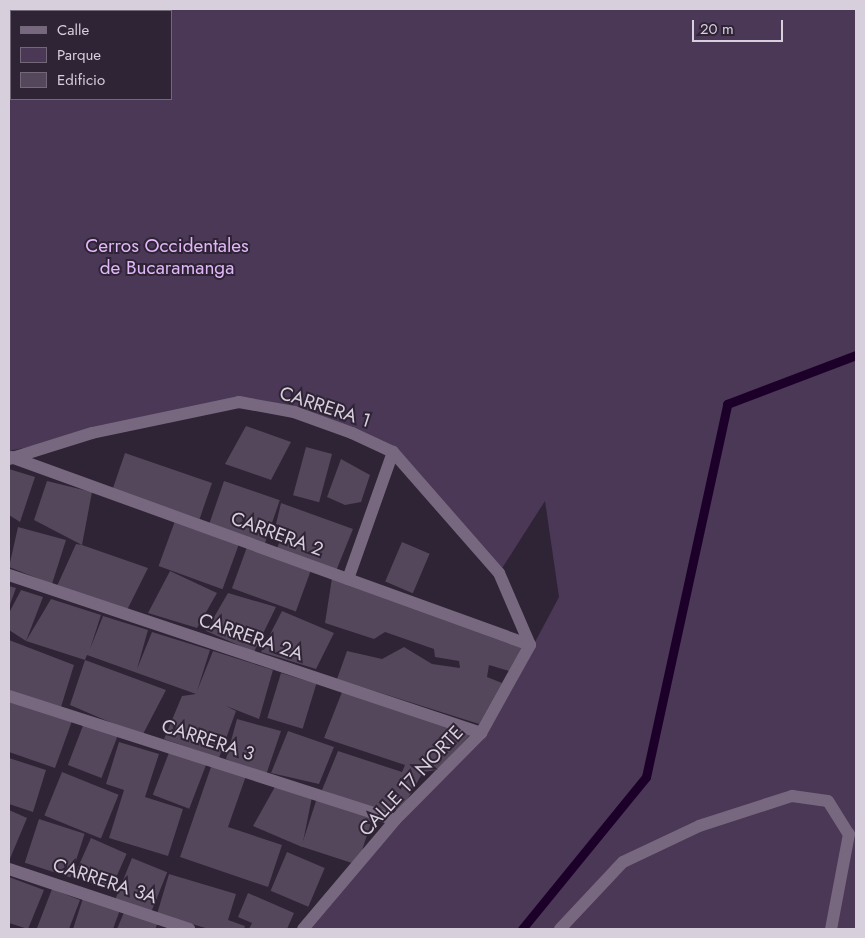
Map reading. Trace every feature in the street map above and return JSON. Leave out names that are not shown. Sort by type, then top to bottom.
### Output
[{"type":"street","name":"CARRERA 1","points":[[10,458],[92,433],[239,402],[294,412],[393,452],[499,573],[530,646]]},
{"type":"street","points":[[348,580],[393,452]]},
{"type":"street","name":"CARRERA 2","points":[[10,458],[530,646]]},
{"type":"street","name":"CARRERA 2A","points":[[9,575],[481,733]]},
{"type":"street","name":"CALLE 17 NORTE","points":[[303,929],[395,820],[481,733],[530,646]]},
{"type":"street","name":"CARRERA 3","points":[[9,696],[395,820]]},
{"type":"street","points":[[560,929],[623,862],[699,826],[792,796],[828,801],[849,834],[831,929]]},
{"type":"street","name":"CARRERA 3A","points":[[9,869],[190,929]]},
{"type":"green space","name":"Cerros Occidentales de Bucaramanga","points":[[9,9],[856,9],[856,929],[305,929],[493,721],[559,597],[545,501],[499,573],[393,452],[352,433],[239,402],[9,451]]},
{"type":"building","points":[[246,426],[291,442],[271,480],[225,464]]},
{"type":"building","points":[[306,447],[332,454],[319,502],[293,495]]},
{"type":"building","points":[[125,453],[212,483],[200,519],[113,489]]},
{"type":"building","points":[[341,459],[370,475],[361,502],[345,505],[327,497]]},
{"type":"building","points":[[9,469],[35,477],[20,522],[9,515]]},
{"type":"building","points":[[47,481],[92,492],[82,545],[34,520]]},
{"type":"building","points":[[224,481],[280,500],[265,544],[209,524]]},
{"type":"building","points":[[281,503],[353,529],[336,571],[277,549],[284,528],[276,524]]},
{"type":"building","points":[[175,521],[239,544],[222,589],[159,566]]},
{"type":"building","points":[[18,527],[66,540],[52,584],[9,567]]},
{"type":"building","points":[[402,542],[430,554],[413,593],[385,582]]},
{"type":"building","points":[[76,544],[148,568],[126,612],[57,586]]},
{"type":"building","points":[[247,547],[311,570],[296,612],[232,588]]},
{"type":"building","points":[[170,571],[217,593],[197,628],[148,613]]},
{"type":"building","points":[[332,578],[525,648],[513,672],[489,665],[487,677],[502,683],[479,724],[337,679],[347,651],[382,659],[404,647],[432,664],[460,668],[459,661],[435,657],[434,649],[385,632],[374,639],[325,623]]},
{"type":"building","points":[[9,586],[16,588],[9,607]]},
{"type":"building","points":[[21,590],[43,597],[26,641],[9,630],[9,613]]},
{"type":"building","points":[[228,593],[276,607],[254,652],[206,631]]},
{"type":"building","points":[[51,599],[101,615],[90,649],[103,616],[148,630],[137,669],[152,632],[210,650],[197,691],[213,651],[273,670],[259,719],[226,706],[236,711],[219,758],[164,739],[182,696],[196,694],[87,655],[85,660],[26,641]]},
{"type":"building","points":[[282,611],[334,633],[316,669],[261,652]]},
{"type":"building","points":[[9,640],[74,665],[61,707],[9,693]]},
{"type":"building","points":[[85,660],[166,690],[142,736],[70,705]]},
{"type":"building","points":[[281,673],[316,684],[303,729],[267,718]]},
{"type":"building","points":[[342,692],[472,733],[437,770],[423,772],[401,811],[389,808],[382,812],[322,790],[338,751],[402,772],[405,765],[324,738]]},
{"type":"building","points":[[9,699],[72,721],[55,768],[9,752]]},
{"type":"building","points":[[237,719],[281,731],[266,775],[226,759]]},
{"type":"building","points":[[84,723],[118,736],[101,778],[68,765]]},
{"type":"building","points":[[288,731],[334,747],[319,784],[271,773]]},
{"type":"building","points":[[119,742],[159,754],[145,797],[183,809],[168,856],[109,838],[124,790],[106,784]]},
{"type":"building","points":[[170,750],[206,764],[189,809],[153,795]]},
{"type":"building","points":[[9,758],[46,770],[33,812],[9,804]]},
{"type":"building","points":[[212,764],[246,776],[228,827],[282,845],[268,887],[180,857]]},
{"type":"building","points":[[62,772],[119,795],[101,838],[44,816]]},
{"type":"building","points":[[276,785],[312,797],[302,847],[253,826]]},
{"type":"building","points":[[317,798],[373,816],[357,865],[301,847]]},
{"type":"building","points":[[9,810],[27,818],[9,861]]},
{"type":"building","points":[[39,819],[85,834],[70,878],[25,863]]},
{"type":"building","points":[[91,838],[127,854],[110,891],[74,875]]},
{"type":"building","points":[[287,852],[325,868],[308,907],[271,891]]},
{"type":"building","points":[[132,858],[167,872],[150,914],[115,900]]},
{"type":"building","points":[[169,874],[236,894],[228,920],[245,926],[244,929],[209,929],[157,914]]},
{"type":"building","points":[[9,877],[44,890],[28,929],[9,923]]},
{"type":"building","points":[[52,889],[80,900],[69,929],[37,928]]},
{"type":"building","points":[[248,893],[294,913],[287,929],[249,929],[252,923],[238,917]]},
{"type":"building","points":[[83,898],[120,910],[113,929],[73,929]]},
{"type":"building","points":[[125,910],[158,923],[155,929],[117,929]]},
{"type":"waterway","points":[[522,929],[646,777],[727,404],[856,355]]}]
